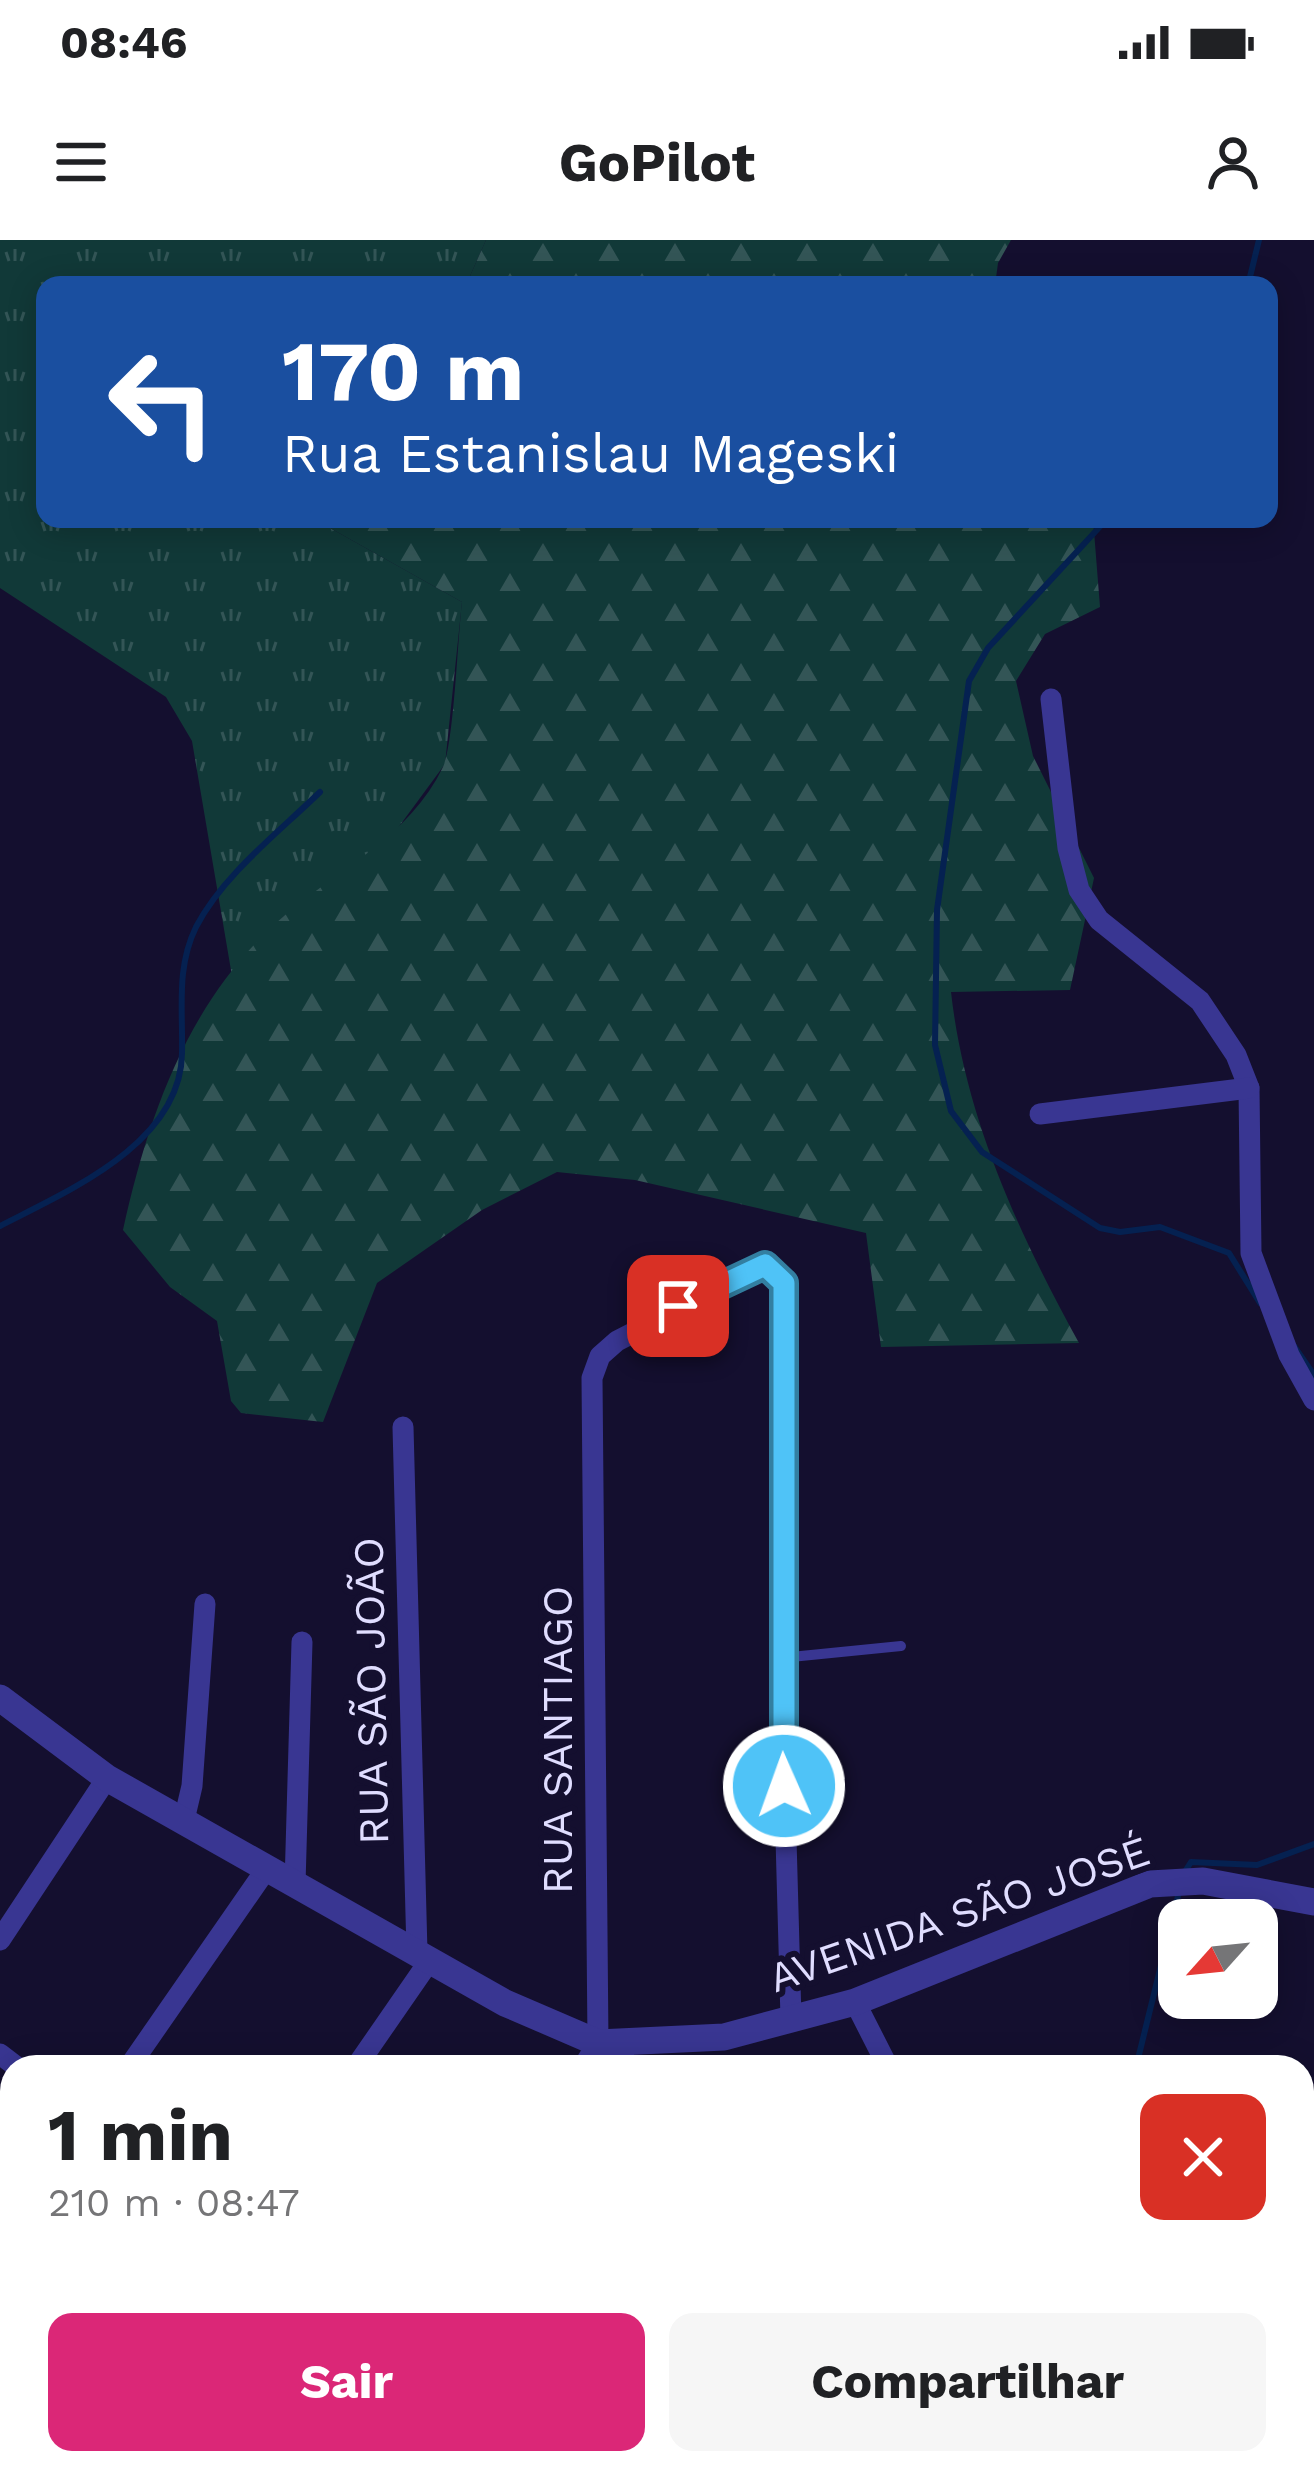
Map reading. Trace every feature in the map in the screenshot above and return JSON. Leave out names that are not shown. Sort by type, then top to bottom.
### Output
[{"type":"street","points":[[1051,699],[1067,848],[1079,890],[1099,920],[1200,1001],[1236,1054],[1249,1088],[1251,1253],[1289,1355],[1314,1400]]},
{"type":"street","points":[[1040,1114],[1249,1088]]},
{"type":"street","name":"RUA SANTIAGO","points":[[607,2055],[590,1399],[600,1356],[638,1328],[765,1265],[778,1273],[785,1294],[781,1658]]},
{"type":"street","name":"RUA SÃO JOÃO","points":[[403,1427],[423,1956]]},
{"type":"street","points":[[184,1820],[192,1786],[206,1604]]},
{"type":"street","points":[[295,1884],[302,1642]]},
{"type":"street","points":[[781,1658],[791,2019]]},
{"type":"street","name":"AVENIDA SÃO JOSÉ","points":[[0,1698],[107,1778],[607,2055],[724,2036],[855,2002],[1150,1884],[1203,1881],[1314,1902]]},
{"type":"street","points":[[0,1940],[107,1778]]},
{"type":"street","points":[[137,2055],[267,1868]]},
{"type":"street","points":[[363,2055],[423,1956]]},
{"type":"street","points":[[855,2002],[883,2055]]},
{"type":"lane","points":[[781,1658],[901,1646]]},
{"type":"green space","points":[[0,240],[486,240],[470,276],[36,276],[36,528],[330,528],[462,602],[445,764],[392,836],[283,917],[232,976],[192,741],[166,697],[0,588]]},
{"type":"green space","points":[[486,240],[1011,240],[996,276],[470,276]]},
{"type":"green space","points":[[330,528],[1094,528],[1100,607],[1045,634],[1016,681],[1033,756],[1094,878],[1070,990],[951,992],[968,1085],[998,1174],[1079,1343],[881,1347],[866,1233],[635,1180],[557,1172],[482,1210],[377,1283],[323,1422],[241,1413],[231,1401],[217,1321],[170,1287],[123,1230],[133,1186],[160,1101],[222,983],[284,916],[393,832],[443,767],[462,602]]},
{"type":"waterway","points":[[1250,276],[1259,240]]},
{"type":"waterway","points":[[1099,528],[988,648],[969,681],[937,910],[935,1045],[951,1111],[982,1152],[1100,1228],[1120,1232],[1160,1227],[1229,1253],[1260,1303]]},
{"type":"waterway","points":[[0,1226],[117,1160],[163,1113],[177,1085],[183,973],[196,927],[236,872],[320,792]]},
{"type":"waterway","points":[[1294,1346],[1314,1375]]},
{"type":"waterway","points":[[1184,1873],[1191,1862],[1257,1865],[1314,1844]]},
{"type":"waterway","points":[[1139,2055],[1179,1892]]},
{"type":"route","points":[[678,1306],[755,1267],[773,1267],[784,1283],[784,1786]]}]
